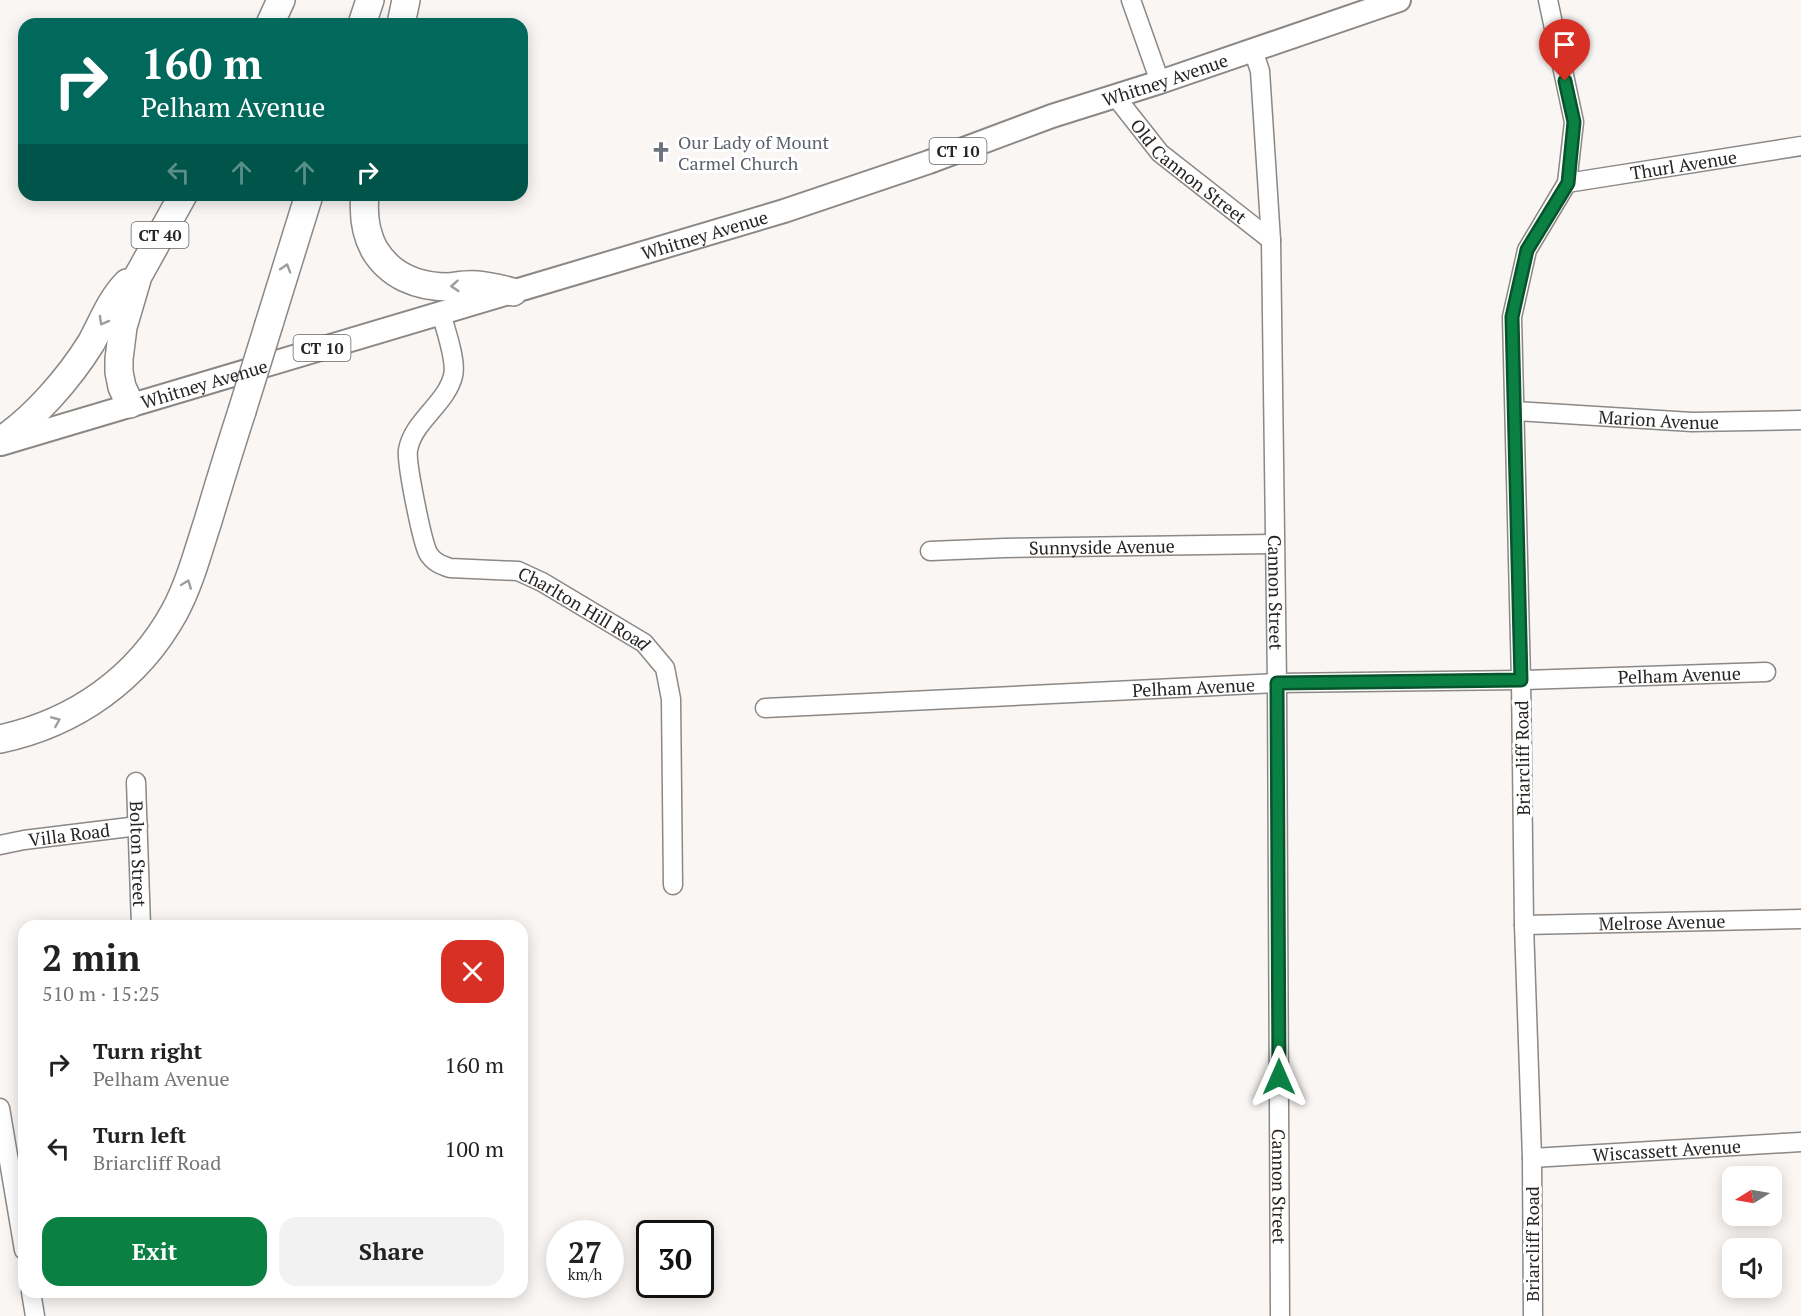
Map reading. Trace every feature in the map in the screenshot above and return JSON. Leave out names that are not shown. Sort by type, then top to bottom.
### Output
[{"type":"highway","points":[[273,18],[281,0]]},
{"type":"highway","points":[[364,18],[369,0]]},
{"type":"highway","points":[[402,18],[406,0]]},
{"type":"highway","name":"CT 40","points":[[138,276],[180,201]]},
{"type":"highway","points":[[0,739],[26,733],[52,723],[93,702],[113,688],[156,641],[176,610],[190,576],[307,201]]},
{"type":"highway","points":[[365,201],[364,218],[368,236],[376,253],[396,273],[426,285],[478,285],[513,292]]},
{"type":"highway","points":[[130,404],[121,383],[119,359],[123,327],[138,276]]},
{"type":"highway","points":[[0,443],[23,424],[71,371],[122,289],[138,276]]},
{"type":"main road","name":"Whitney Avenue","points":[[0,443],[685,242],[823,198],[929,162],[1052,116],[1160,82],[1399,0]]},
{"type":"street","points":[[1131,0],[1160,82]]},
{"type":"street","name":"Briarcliff Road","points":[[1533,1316],[1532,1158],[1524,925],[1521,680],[1512,317],[1527,250],[1568,183],[1574,122],[1548,0]]},
{"type":"street","name":"Cannon Street","points":[[1253,50],[1260,71],[1271,240],[1277,683],[1280,1316]]},
{"type":"street","name":"Old Cannon Street","points":[[1115,96],[1160,153],[1271,240]]},
{"type":"street","name":"Thurl Avenue","points":[[1568,183],[1801,146]]},
{"type":"street","name":"Charlton Hill Road","points":[[441,313],[454,375],[443,397],[416,431],[408,450],[410,471],[428,554],[441,565],[518,571],[542,582],[644,643],[666,668],[671,699],[673,885]]},
{"type":"street","name":"Marion Avenue","points":[[1515,411],[1692,422],[1801,420]]},
{"type":"street","name":"Sunnyside Avenue","points":[[930,551],[1274,544]]},
{"type":"street","name":"Pelham Avenue","points":[[765,708],[1277,683],[1521,680],[1766,672]]},
{"type":"street","name":"Bolton Street","points":[[136,782],[141,920]]},
{"type":"street","name":"Villa Road","points":[[0,844],[138,826]]},
{"type":"street","name":"Melrose Avenue","points":[[1524,925],[1801,920]]},
{"type":"street","points":[[0,1108],[18,1214]]},
{"type":"street","name":"Wiscassett Avenue","points":[[1532,1158],[1801,1142]]},
{"type":"street","points":[[32,1298],[35,1316]]},
{"type":"place","name":"Our Lady of Mount Carmel Church","points":[[661,152]]},
{"type":"route","points":[[1279,1077],[1277,683],[1521,680],[1512,317],[1527,250],[1568,183],[1574,122],[1565,81]]}]
